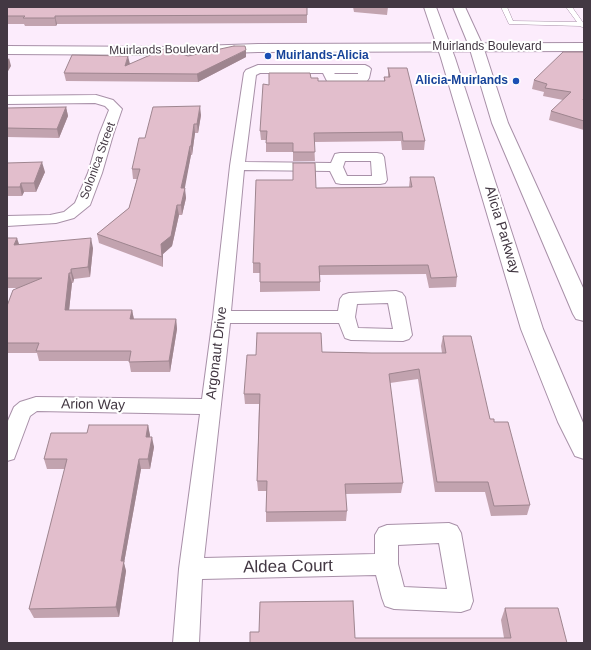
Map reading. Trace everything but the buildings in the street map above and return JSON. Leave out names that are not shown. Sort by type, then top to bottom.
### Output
[{"type":"main road","name":"Alicia Parkway","points":[[430,7],[443,43],[532,329],[570,422],[584,449]]},
{"type":"main road","points":[[459,7],[474,43],[500,123],[584,314]]},
{"type":"main road","name":"Muirlands Boulevard","points":[[7,41],[474,43],[584,39]]},
{"type":"main road","name":"Muirlands Boulevard","points":[[7,50],[170,51],[443,43]]},
{"type":"main road","name":"Muirlands Boulevard","points":[[474,43],[584,47]]},
{"type":"street","name":"Argonaut Drive","points":[[186,643],[191,570],[222,317],[236,166],[250,72],[258,69],[326,69]]},
{"type":"street","name":"Solonica Street","points":[[7,100],[96,99],[109,103],[116,109],[106,135],[95,173],[82,205],[69,215],[51,220],[7,221]]},
{"type":"street","points":[[236,166],[336,167]]},
{"type":"street","points":[[222,317],[346,316]]},
{"type":"street","name":"Arion Way","points":[[7,454],[21,412],[27,407],[36,404],[210,407]]},
{"type":"street","name":"Aldea Court","points":[[191,570],[386,564]]},
{"type":"lane","points":[[504,7],[511,23],[582,25]]},
{"type":"lane","points":[[569,7],[582,25]]},
{"type":"place","name":"Muirlands-Alicia","points":[[268,56]]},
{"type":"place","name":"Alicia-Muirlands","points":[[516,81]]}]
